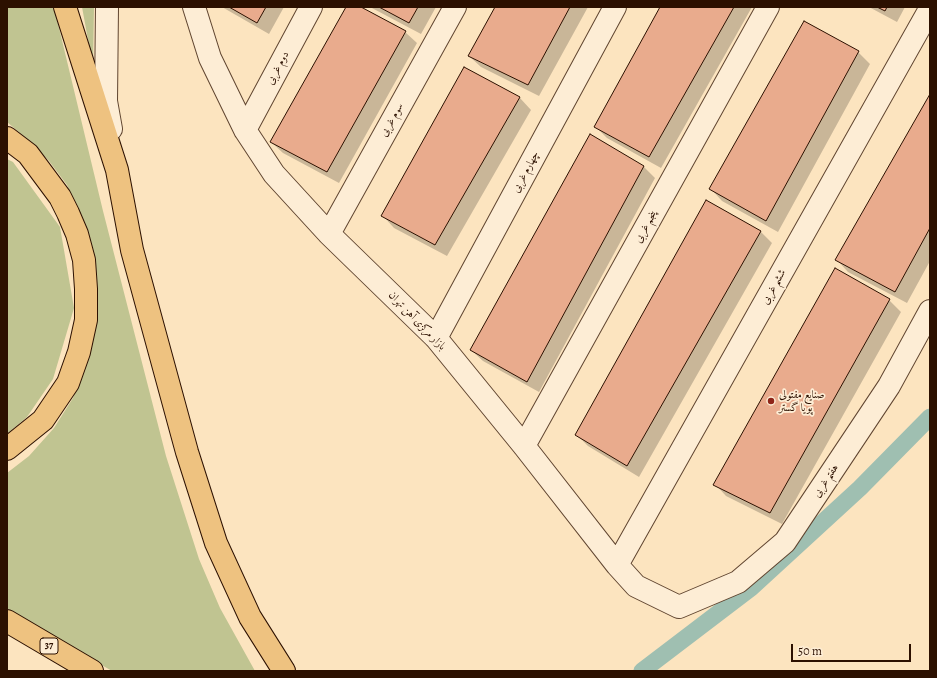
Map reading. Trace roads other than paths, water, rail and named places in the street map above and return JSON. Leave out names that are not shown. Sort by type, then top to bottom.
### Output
[{"type":"highway","points":[[65,7],[117,170],[134,257],[187,452],[216,543],[250,617],[284,671]]},
{"type":"highway","points":[[7,138],[28,154],[60,197],[77,234],[84,260],[86,289],[86,320],[79,352],[68,383],[42,420],[7,449]]},
{"type":"highway","name":"37","points":[[7,621],[92,671]]},
{"type":"lane","points":[[107,7],[106,101],[117,170]]},
{"type":"lane","name":"بازار مرکزی آهن تهران","points":[[194,7],[210,58],[245,130],[274,174],[329,234],[436,338],[524,446],[617,565],[636,586],[679,607]]},
{"type":"lane","name":"دوم غربی","points":[[245,130],[311,7]]},
{"type":"lane","name":"سوم غربی","points":[[329,234],[455,7]]},
{"type":"lane","name":"چهارم غربی","points":[[436,338],[615,7]]},
{"type":"lane","name":"پنجم غربی","points":[[524,446],[768,7]]},
{"type":"lane","name":"ششم غربی","points":[[617,565],[930,9]]},
{"type":"lane","name":"هفتم غربی","points":[[679,607],[738,582],[786,542],[889,386],[930,311]]},
{"type":"waterway","points":[[642,671],[751,588],[860,488],[930,417]]},
{"type":"place","name":"صنایع مفتولی پویا گستر","points":[[771,401]]}]
